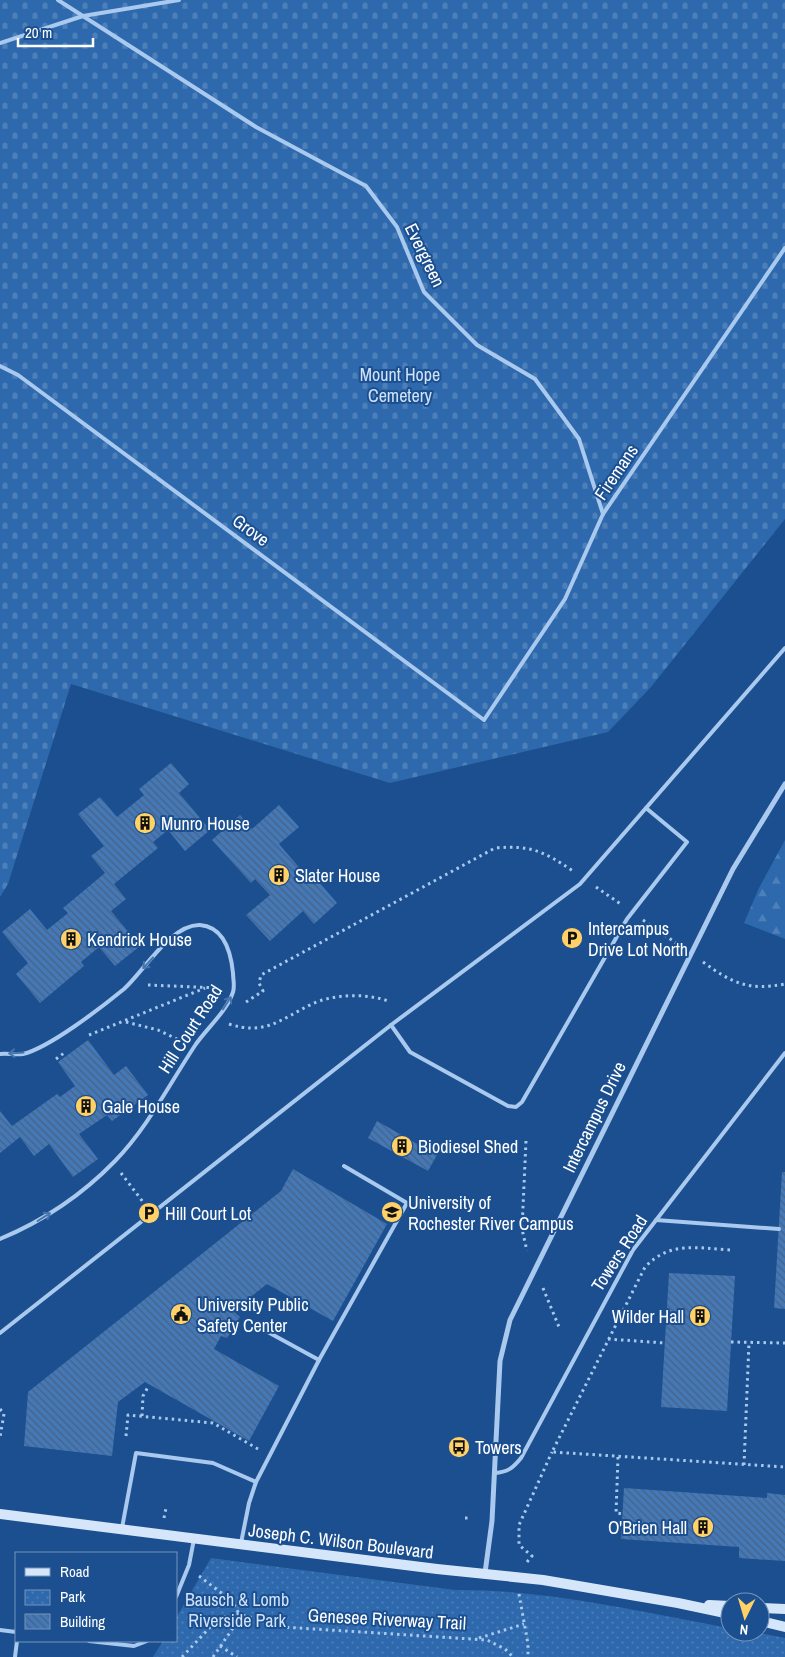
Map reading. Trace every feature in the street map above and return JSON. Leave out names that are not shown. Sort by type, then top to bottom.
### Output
[{"type":"street","name":"Intercampus Drive","points":[[485,1573],[491,1538],[500,1362],[510,1320],[732,869],[785,784]]},
{"type":"street","name":"Joseph C. Wilson Boulevard","points":[[0,1514],[437,1569],[567,1583],[720,1612]]},
{"type":"street","name":"Joseph C. Wilson Boulevard","points":[[678,1603],[720,1605]]},
{"type":"street","points":[[770,1608],[785,1609]]},
{"type":"street","points":[[770,1623],[785,1627]]},
{"type":"lane","name":"Evergreen","points":[[58,0],[256,127],[366,186],[397,227],[424,292],[477,345],[535,379],[579,439],[603,514]]},
{"type":"lane","points":[[0,43],[83,16],[179,0]]},
{"type":"lane","name":"Firemans","points":[[484,720],[565,599],[603,514],[785,248]]},
{"type":"lane","name":"Grove","points":[[0,366],[18,375],[484,720]]},
{"type":"lane","points":[[0,1333],[391,1025],[580,884],[785,648]]},
{"type":"lane","points":[[391,1025],[410,1052],[508,1106],[516,1107],[522,1102],[627,919],[686,842],[646,808]]},
{"type":"lane","name":"Hill Court Road","points":[[0,1054],[23,1054],[54,1038],[84,1019],[125,987],[182,928],[200,925],[215,930],[226,942],[232,962],[234,990],[229,1002],[197,1042],[142,1128],[114,1162],[80,1193],[31,1225],[0,1239]]},
{"type":"lane","name":"Towers Road","points":[[495,1473],[505,1472],[514,1467],[520,1458],[633,1250],[785,1053]]},
{"type":"lane","points":[[241,1545],[248,1503],[256,1482],[319,1360],[408,1203],[344,1166]]},
{"type":"lane","points":[[656,1220],[779,1229]]},
{"type":"lane","points":[[266,1332],[319,1360]]},
{"type":"lane","points":[[122,1530],[136,1453],[213,1463],[256,1482]]},
{"type":"lane","points":[[178,1592],[187,1571],[194,1539]]},
{"type":"lane","points":[[0,1630],[15,1632]]},
{"type":"lane","points":[[15,1657],[17,1642]]},
{"type":"lane","points":[[99,1642],[134,1646],[144,1642]]},
{"type":"path","points":[[244,1004],[263,991],[259,983],[261,975],[448,872]]},
{"type":"path","points":[[135,977],[148,985],[220,988]]},
{"type":"path","points":[[86,1036],[205,988]]},
{"type":"path","points":[[232,1017],[226,1023],[243,1028],[258,1028],[273,1025],[312,1004],[330,997],[379,997],[388,1001]]},
{"type":"path","points":[[124,1022],[158,1030],[186,1043]]},
{"type":"path","points":[[56,1058],[71,1047]]},
{"type":"path","points":[[526,1140],[522,1229],[527,1251]]},
{"type":"path","points":[[122,1174],[152,1213]]},
{"type":"path","points":[[527,1562],[532,1556],[519,1545],[518,1524],[601,1348],[608,1339],[645,1267],[656,1257],[674,1248],[730,1250]]},
{"type":"path","points":[[543,1287],[559,1327]]},
{"type":"path","points":[[608,1339],[665,1342]]},
{"type":"path","points":[[731,1342],[785,1343]]},
{"type":"path","points":[[744,1465],[749,1342]]},
{"type":"path","points":[[142,1416],[143,1396],[148,1388]]},
{"type":"path","points":[[0,1408],[4,1414],[0,1437]]},
{"type":"path","points":[[126,1436],[128,1414],[213,1423],[270,1456]]},
{"type":"path","points":[[552,1452],[785,1467]]},
{"type":"path","points":[[618,1457],[616,1514],[623,1514]]},
{"type":"path","points":[[164,1518],[166,1508]]},
{"type":"path","points":[[182,1657],[216,1621],[223,1617],[239,1614],[235,1604],[227,1596],[201,1576],[187,1571]]},
{"type":"path","points":[[519,1594],[528,1644],[528,1657]]},
{"type":"path","name":"Genesee Riverway Trail","points":[[239,1614],[283,1627],[477,1639],[497,1644],[513,1657]]},
{"type":"path","points":[[477,1639],[524,1624]]},
{"type":"path","points":[[213,1657],[233,1628]]},
{"type":"path","points":[[220,1646],[237,1657]]},
{"type":"green space","name":"Mount Hope Cemetery","points":[[0,0],[785,0],[785,519],[651,687],[608,732],[390,783],[71,684],[8,884],[0,897]]},
{"type":"green space","points":[[785,840],[785,939],[744,923],[759,888]]},
{"type":"green space","name":"Bausch & Lomb Riverside Park","points":[[211,1558],[455,1590],[524,1593],[558,1597],[628,1609],[720,1626],[720,1642],[770,1642],[770,1635],[785,1638],[785,1657],[153,1657],[162,1642],[178,1642],[178,1615]]},
{"type":"building","points":[[171,763],[189,784],[179,793],[210,830],[185,851],[168,830],[153,842],[158,848],[114,884],[126,899],[111,911],[140,946],[115,966],[99,947],[81,962],[84,966],[40,1003],[16,974],[28,963],[2,932],[30,909],[47,930],[68,913],[63,908],[105,873],[91,856],[104,846],[78,814],[100,797],[117,817],[144,795],[139,789]]},
{"type":"building","name":"Slater House","points":[[279,805],[299,827],[279,844],[303,872],[307,868],[337,903],[314,924],[303,911],[270,941],[246,915],[270,895],[255,879],[251,883],[212,840],[240,815],[252,829]]},
{"type":"building","name":"Gale House","points":[[88,1040],[114,1075],[126,1066],[148,1095],[112,1121],[107,1115],[79,1134],[98,1159],[73,1177],[49,1144],[34,1156],[20,1137],[0,1153],[0,1111],[12,1126],[57,1094],[60,1097],[75,1086],[58,1062]]},
{"type":"building","name":"Biodiesel Shed","points":[[377,1121],[437,1155],[428,1171],[368,1138]]},
{"type":"building","name":"University Public Safety Center","points":[[293,1169],[387,1224],[333,1321],[267,1284],[233,1311],[240,1317],[227,1338],[221,1336],[214,1349],[279,1386],[249,1441],[145,1382],[118,1402],[112,1456],[24,1446],[28,1392],[281,1191]]},
{"type":"building","points":[[782,1172],[785,1172],[785,1309],[774,1308]]},
{"type":"building","name":"Wilder Hall","points":[[669,1273],[735,1276],[727,1411],[661,1407]]},
{"type":"building","name":"O'Brien Hall","points":[[624,1488],[767,1498],[767,1493],[785,1495],[785,1561],[739,1558],[739,1547],[621,1539]]},
{"type":"place","name":"Munro House","points":[[145,823]]},
{"type":"place","name":"Slater House","points":[[279,875]]},
{"type":"place","name":"Intercampus Drive Lot North","points":[[572,938]]},
{"type":"place","name":"Kendrick House","points":[[71,939]]},
{"type":"place","name":"Gale House","points":[[86,1106]]},
{"type":"place","name":"Biodiesel Shed","points":[[402,1146]]},
{"type":"place","name":"University of Rochester River Campus","points":[[392,1212]]},
{"type":"place","name":"Hill Court Lot","points":[[149,1213]]},
{"type":"place","name":"University Public Safety Center","points":[[181,1314]]},
{"type":"place","name":"Wilder Hall","points":[[700,1316]]},
{"type":"place","name":"Towers","points":[[459,1447]]},
{"type":"place","name":"O'Brien Hall","points":[[703,1527]]}]
